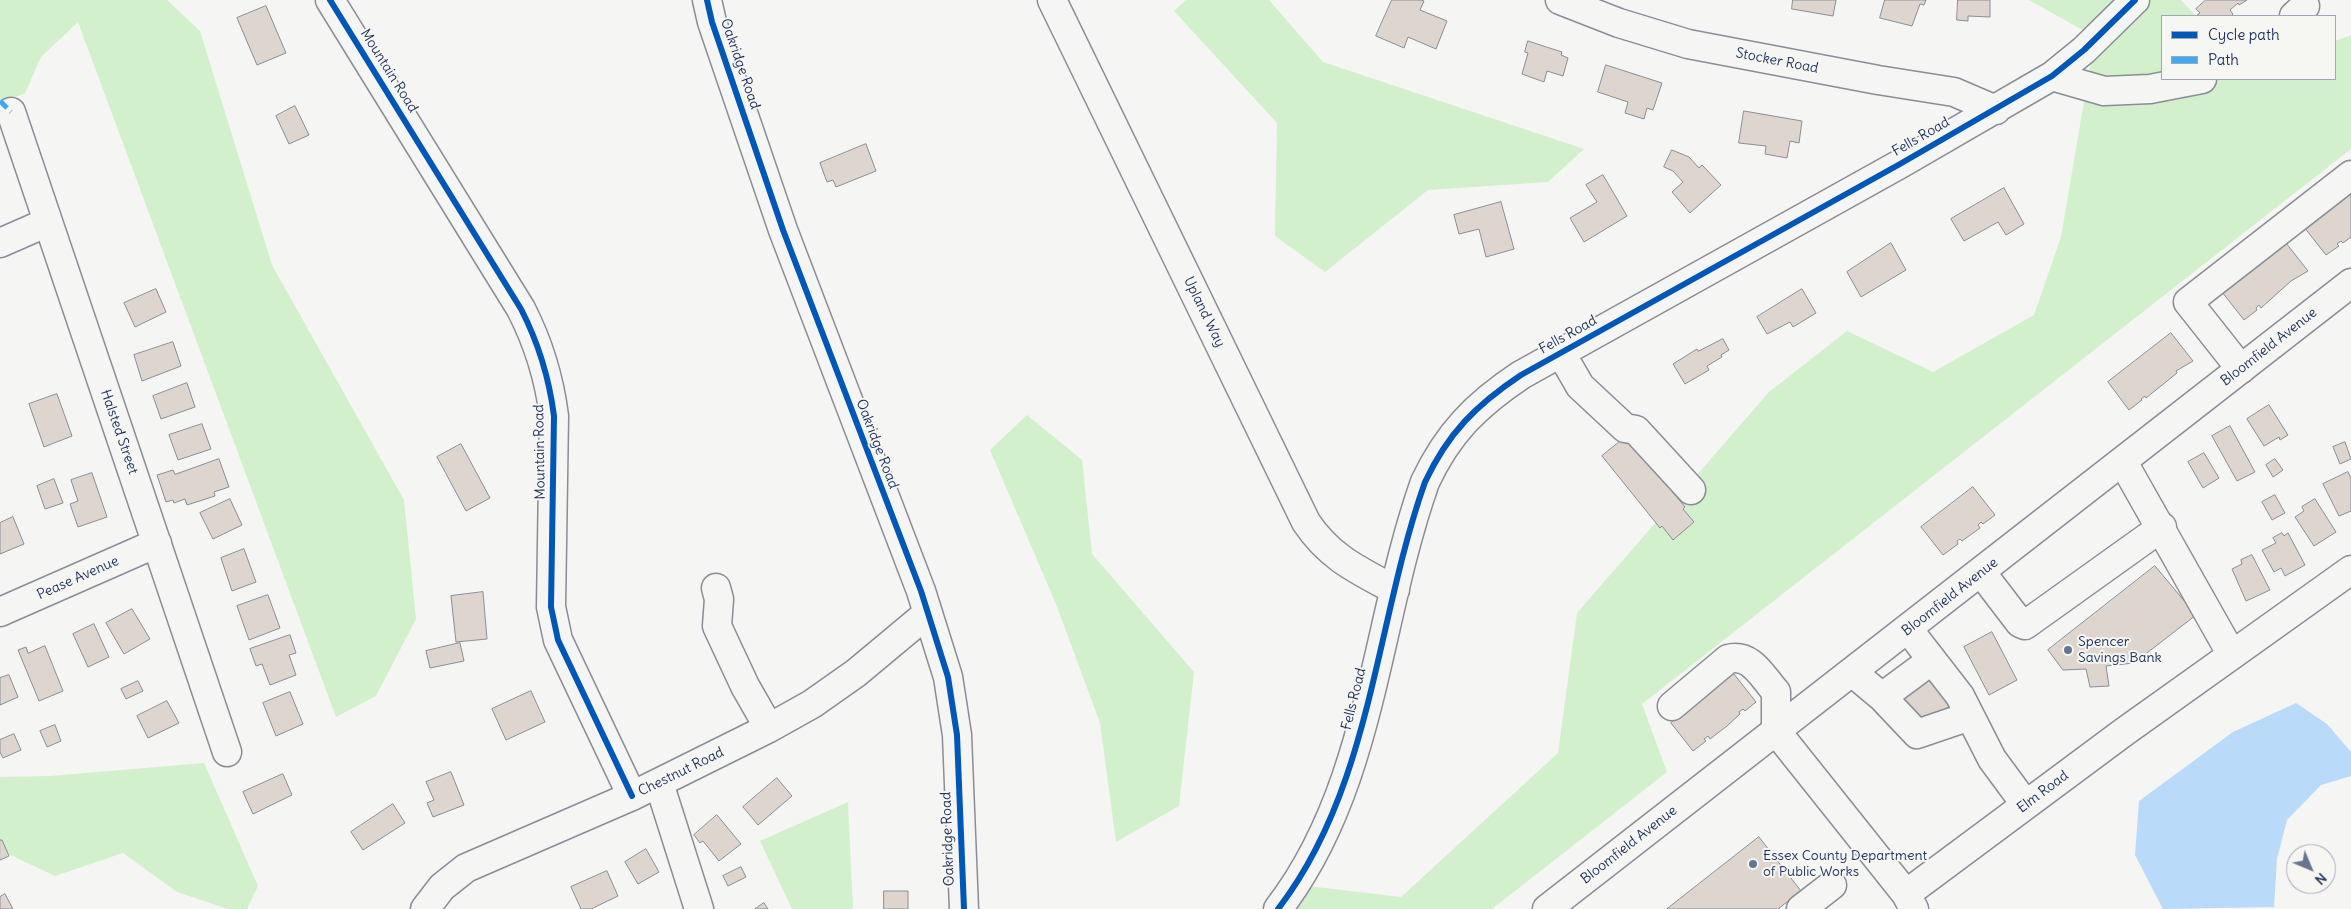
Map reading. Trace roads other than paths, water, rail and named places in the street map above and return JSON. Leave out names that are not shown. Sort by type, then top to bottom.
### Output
[{"type":"street","name":"Mountain Road","points":[[330,0],[521,309],[540,349],[551,393],[554,416],[551,607],[554,627],[563,653],[632,796]]},
{"type":"street","name":"Oakridge Road","points":[[707,0],[712,22],[784,230],[928,613],[948,677],[954,708],[964,909]]},
{"type":"street","name":"Upland Way","points":[[1052,0],[1306,522],[1335,556],[1395,590]]},
{"type":"street","name":"Stocker Road","points":[[1560,0],[1619,23],[1688,44],[1878,80],[1954,92],[1996,110]]},
{"type":"street","name":"Fells Road","points":[[1278,909],[1311,860],[1323,837],[1344,786],[1418,501],[1425,482],[1445,444],[1472,412],[1488,398],[1521,375],[1996,110],[2052,76],[2097,38],[2135,0]]},
{"type":"street","points":[[2052,76],[2104,91],[2150,89],[2197,80]]},
{"type":"street","name":"Halsted Street","points":[[11,112],[228,752]]},
{"type":"street","points":[[2241,369],[2188,302],[2351,175]]},
{"type":"street","points":[[0,243],[48,222]]},
{"type":"street","name":"Bloomfield Avenue","points":[[1547,909],[2351,283]]},
{"type":"street","points":[[1561,353],[1580,386],[1625,428],[1636,430],[1691,490]]},
{"type":"street","points":[[2123,462],[2162,527],[2232,655]]},
{"type":"street","points":[[1981,572],[2020,623],[2025,625],[2162,527]]},
{"type":"street","name":"Pease Avenue","points":[[0,612],[157,543]]},
{"type":"street","name":"Elm Road","points":[[1776,731],[1910,902],[2026,805],[2351,570]]},
{"type":"street","points":[[716,588],[719,599],[718,626],[745,686],[769,728]]},
{"type":"street","name":"Chestnut Road","points":[[425,909],[442,887],[466,868],[632,796],[769,728],[812,704],[856,673],[928,613]]},
{"type":"street","points":[[1908,629],[1960,696],[1992,759],[2026,805]]},
{"type":"street","points":[[1672,706],[1728,659],[1738,657],[1750,661],[1776,692],[1776,731]]},
{"type":"street","points":[[1882,697],[1932,660]]},
{"type":"street","points":[[1852,672],[1882,697],[1917,734],[1970,716]]},
{"type":"street","points":[[659,783],[699,909]]},
{"type":"street","points":[[1801,909],[1832,885]]},
{"type":"water","points":[[2296,703],[2327,724],[2351,752],[2351,776],[2321,785],[2287,820],[2277,859],[2274,907],[2163,909],[2135,855],[2139,801],[2233,732]]},
{"type":"place","name":"Spencer Savings Bank","points":[[2068,650]]},
{"type":"place","name":"Essex County Department of Public Works","points":[[1753,864]]}]
